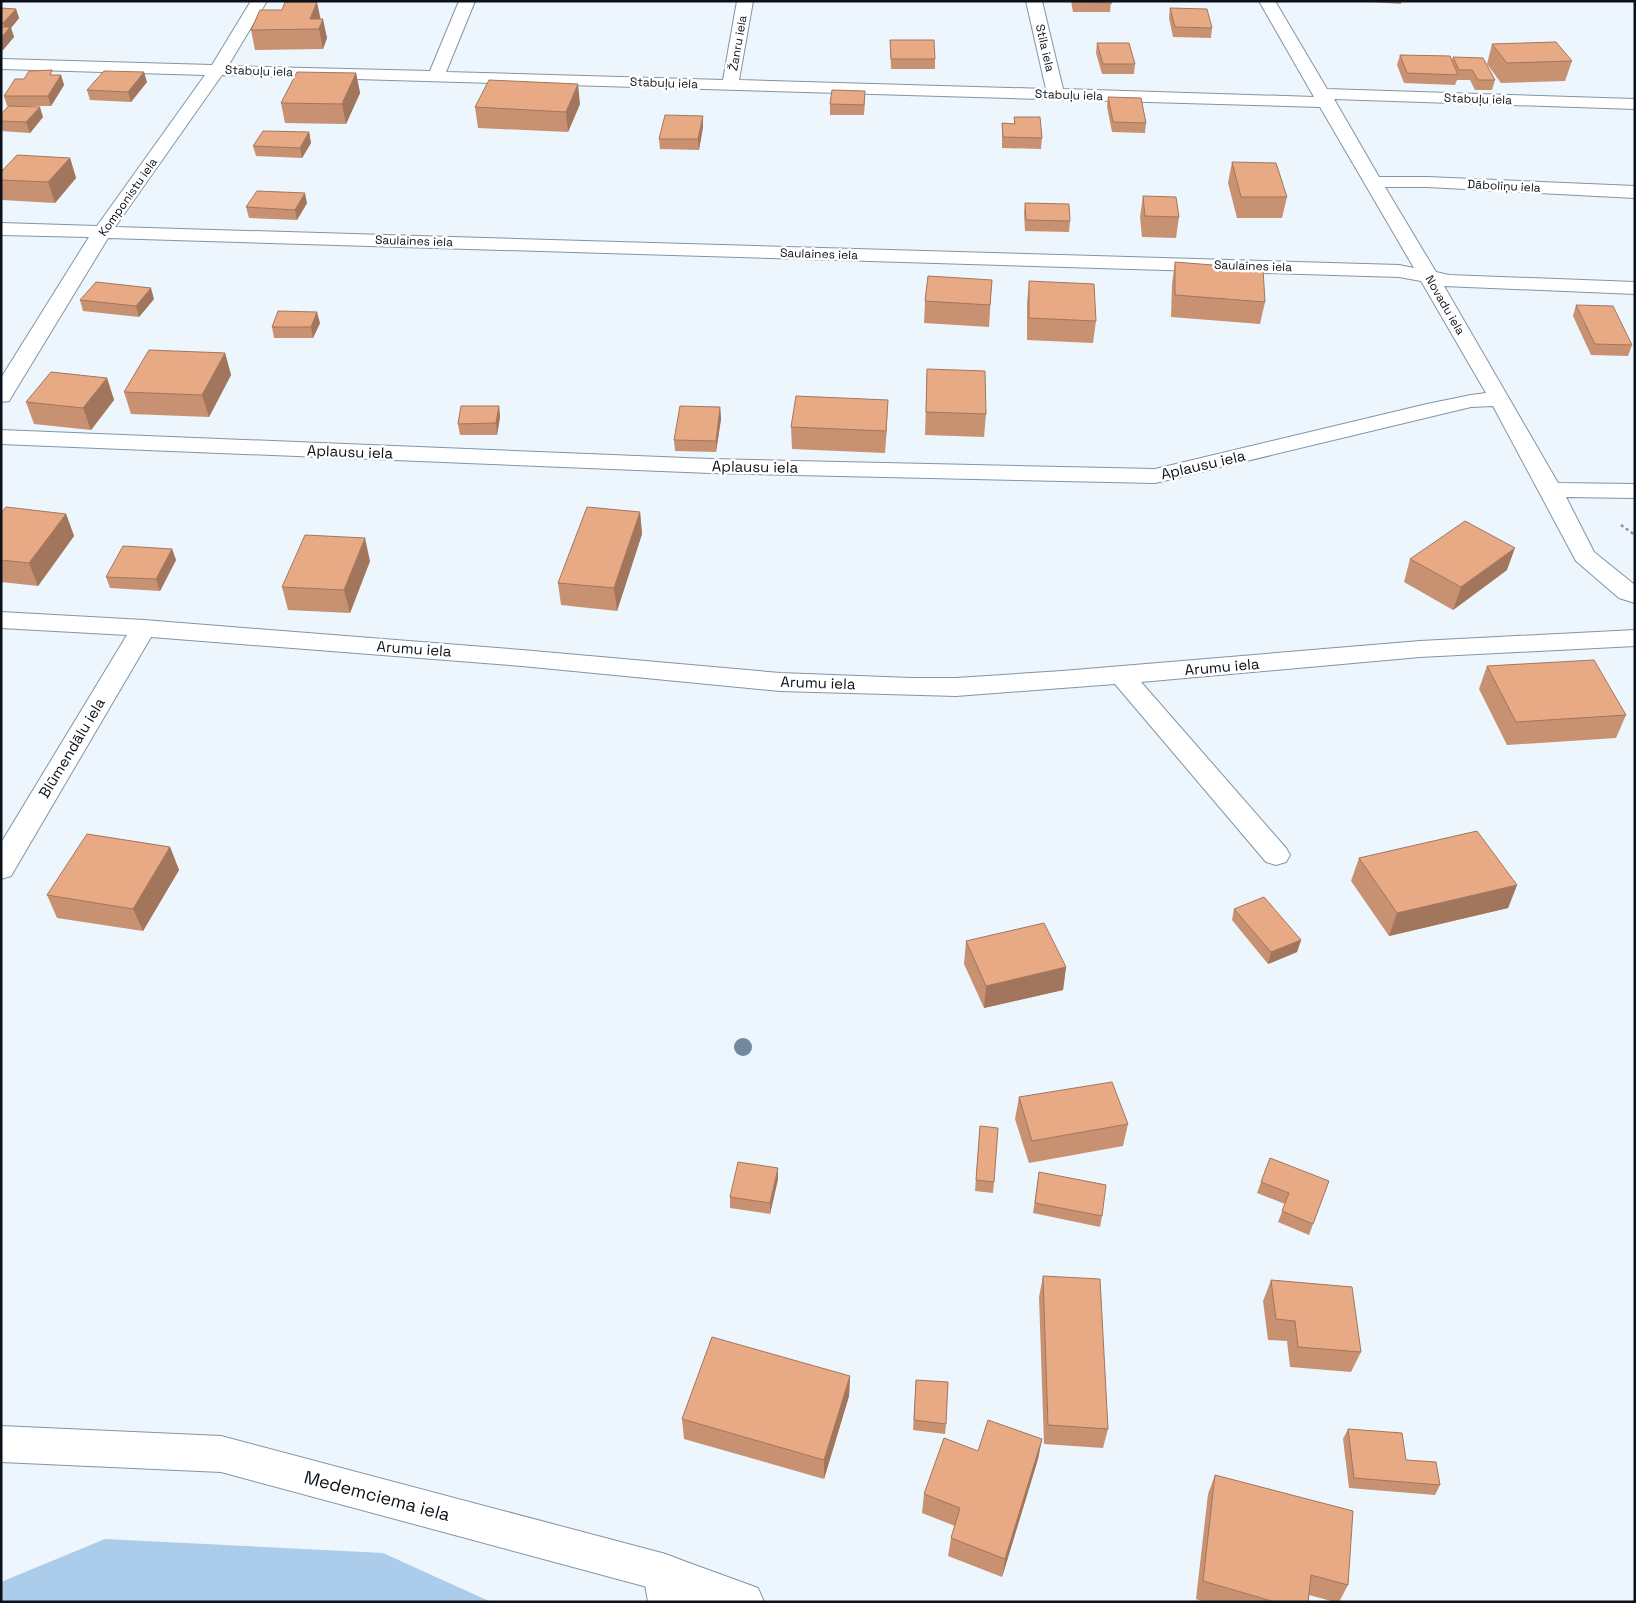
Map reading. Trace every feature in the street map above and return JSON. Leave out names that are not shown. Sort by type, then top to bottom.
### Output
[{"type":"street","name":"Komponistu iela","points":[[1,396],[102,232],[217,70],[259,1]]},
{"type":"street","points":[[436,76],[468,1]]},
{"type":"street","name":"Žanru iela","points":[[730,85],[745,1]]},
{"type":"street","name":"Stila iela","points":[[1034,1],[1056,94]]},
{"type":"street","name":"Novadu iela","points":[[1267,1],[1500,399],[1551,490],[1584,556],[1628,592],[1635,595]]},
{"type":"street","name":"Stabuļu iela","points":[[1,64],[1056,94],[1635,104]]},
{"type":"street","name":"Dāboliņu iela","points":[[1373,182],[1427,182],[1635,192]]},
{"type":"street","name":"Saulaines iela","points":[[1,229],[1399,271],[1449,281],[1635,288]]},
{"type":"street","name":"Aplausu iela","points":[[1,437],[710,466],[1155,476],[1471,401],[1500,399]]},
{"type":"street","points":[[1551,490],[1635,491]]},
{"type":"street","name":"Arumu iela","points":[[1,620],[144,628],[522,658],[780,682],[956,687],[1122,676],[1420,649],[1635,638]]},
{"type":"street","name":"Blūmendālu iela","points":[[1,868],[144,628]]},
{"type":"street","points":[[1122,676],[1276,855]]},
{"type":"street","name":"Medemciema iela","points":[[1,1444],[221,1454],[665,1587],[744,1602]]},
{"type":"shaded area","points":[[105,1539],[383,1553],[491,1602],[1,1602],[1,1582]]},
{"type":"building","points":[[1111,1],[1112,3],[1074,2]]},
{"type":"building","points":[[285,2],[317,2],[310,19],[323,19],[319,29],[251,30],[260,10],[282,10]]},
{"type":"building","points":[[1,8],[16,9],[3,23],[1,23]]},
{"type":"building","points":[[1170,8],[1207,9],[1212,28],[1175,27]]},
{"type":"building","points":[[1,27],[10,27],[1,38]]},
{"type":"building","points":[[890,40],[934,40],[935,59],[891,59]]},
{"type":"building","points":[[1556,42],[1572,61],[1507,63],[1492,44]]},
{"type":"building","points":[[1097,43],[1129,43],[1135,64],[1103,64]]},
{"type":"building","points":[[1400,55],[1450,56],[1458,75],[1407,73]]},
{"type":"building","points":[[1453,57],[1483,58],[1495,80],[1478,80],[1472,70],[1459,70]]},
{"type":"building","points":[[52,70],[50,75],[61,75],[48,96],[4,96],[15,79],[24,79],[29,71]]},
{"type":"building","points":[[104,71],[144,72],[128,92],[87,90]]},
{"type":"building","points":[[297,72],[356,73],[342,104],[281,103]]},
{"type":"building","points":[[489,80],[578,84],[566,112],[475,107]]},
{"type":"building","points":[[832,90],[865,91],[864,105],[830,104]]},
{"type":"building","points":[[1108,97],[1141,98],[1146,123],[1113,122]]},
{"type":"building","points":[[9,106],[40,107],[26,122],[1,121],[1,114]]},
{"type":"building","points":[[665,115],[703,116],[698,139],[659,139]]},
{"type":"building","points":[[1014,117],[1040,117],[1042,138],[1003,137],[1002,123],[1015,124]]},
{"type":"building","points":[[263,131],[309,132],[300,148],[253,146]]},
{"type":"building","points":[[17,155],[70,158],[48,182],[1,180],[1,172]]},
{"type":"building","points":[[1232,162],[1276,163],[1287,197],[1241,197]]},
{"type":"building","points":[[257,191],[305,193],[295,210],[246,207]]},
{"type":"building","points":[[1143,196],[1176,197],[1179,217],[1145,216]]},
{"type":"building","points":[[1025,203],[1069,204],[1070,221],[1026,220]]},
{"type":"building","points":[[1175,262],[1263,269],[1265,302],[1175,295]]},
{"type":"building","points":[[928,276],[992,280],[990,305],[925,301]]},
{"type":"building","points":[[1029,281],[1094,284],[1096,321],[1029,318]]},
{"type":"building","points":[[96,282],[151,288],[136,306],[80,300]]},
{"type":"building","points":[[1576,305],[1613,306],[1632,345],[1595,344]]},
{"type":"building","points":[[278,311],[317,312],[311,327],[272,327]]},
{"type":"building","points":[[149,350],[225,353],[202,395],[124,392]]},
{"type":"building","points":[[927,369],[985,371],[986,414],[926,412]]},
{"type":"building","points":[[51,372],[107,378],[83,408],[26,402]]},
{"type":"building","points":[[796,396],[888,400],[886,431],[791,427]]},
{"type":"building","points":[[461,406],[499,406],[496,423],[458,424]]},
{"type":"building","points":[[680,406],[720,407],[716,441],[674,440]]},
{"type":"building","points":[[6,507],[66,514],[29,563],[1,560],[1,513]]},
{"type":"building","points":[[587,507],[640,512],[614,588],[558,583]]},
{"type":"building","points":[[1465,521],[1515,548],[1461,587],[1410,559]]},
{"type":"building","points":[[305,535],[365,538],[344,590],[282,587]]},
{"type":"building","points":[[123,546],[172,549],[156,579],[106,577]]},
{"type":"building","points":[[1594,660],[1626,715],[1516,722],[1487,666]]},
{"type":"building","points":[[1477,831],[1517,885],[1397,913],[1359,858]]},
{"type":"building","points":[[87,834],[170,847],[133,909],[47,895]]},
{"type":"building","points":[[1264,897],[1301,940],[1271,952],[1234,909]]},
{"type":"building","points":[[1044,923],[1066,967],[986,986],[966,941]]},
{"type":"building","points":[[1112,1082],[1128,1124],[1032,1141],[1019,1097]]},
{"type":"building","points":[[980,1126],[998,1128],[994,1182],[976,1180]]},
{"type":"building","points":[[1270,1158],[1329,1181],[1313,1224],[1282,1211],[1289,1193],[1261,1182]]},
{"type":"building","points":[[738,1162],[778,1168],[770,1203],[730,1197]]},
{"type":"building","points":[[1039,1172],[1106,1185],[1102,1216],[1035,1203]]},
{"type":"building","points":[[1043,1276],[1100,1279],[1108,1429],[1048,1425]]},
{"type":"building","points":[[1271,1280],[1352,1287],[1361,1352],[1298,1347],[1295,1321],[1276,1319]]},
{"type":"building","points":[[712,1337],[850,1376],[824,1460],[682,1419]]},
{"type":"building","points":[[916,1380],[948,1382],[946,1424],[914,1420]]},
{"type":"building","points":[[988,1420],[1042,1439],[1005,1559],[951,1538],[960,1508],[924,1494],[944,1438],[978,1451]]},
{"type":"building","points":[[1348,1429],[1402,1433],[1406,1460],[1436,1462],[1440,1485],[1354,1478]]},
{"type":"building","points":[[1215,1475],[1353,1511],[1348,1585],[1311,1575],[1308,1602],[1275,1602],[1203,1581]]}]
